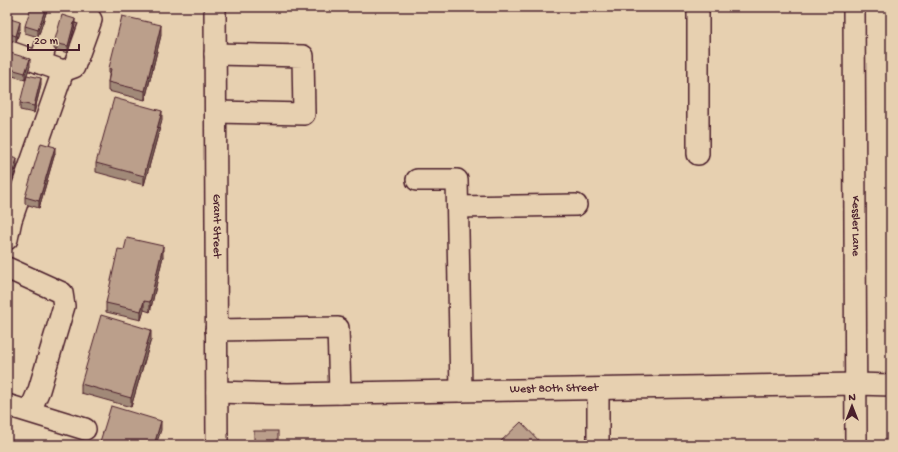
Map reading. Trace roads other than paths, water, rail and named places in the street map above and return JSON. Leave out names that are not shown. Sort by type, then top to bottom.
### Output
[{"type":"street","name":"Grant Street","points":[[215,7],[217,445]]},
{"type":"street","points":[[698,7],[698,154]]},
{"type":"street","name":"Kessler Lane","points":[[854,7],[856,445]]},
{"type":"street","points":[[7,51],[63,71],[74,67],[90,29],[91,20],[88,15],[62,8],[56,14],[40,62]]},
{"type":"street","points":[[216,54],[303,56],[304,114],[216,112]]},
{"type":"street","points":[[7,239],[10,220],[63,71]]},
{"type":"street","points":[[417,180],[458,180],[462,391]]},
{"type":"street","points":[[458,207],[576,205]]},
{"type":"street","points":[[7,268],[62,293],[63,297],[64,306],[39,390],[30,411]]},
{"type":"street","points":[[216,330],[338,328],[340,393]]},
{"type":"street","name":"West 80th Street","points":[[217,392],[340,393],[856,384],[891,385]]},
{"type":"street","points":[[598,389],[598,445]]},
{"type":"street","points":[[7,405],[84,429]]}]
